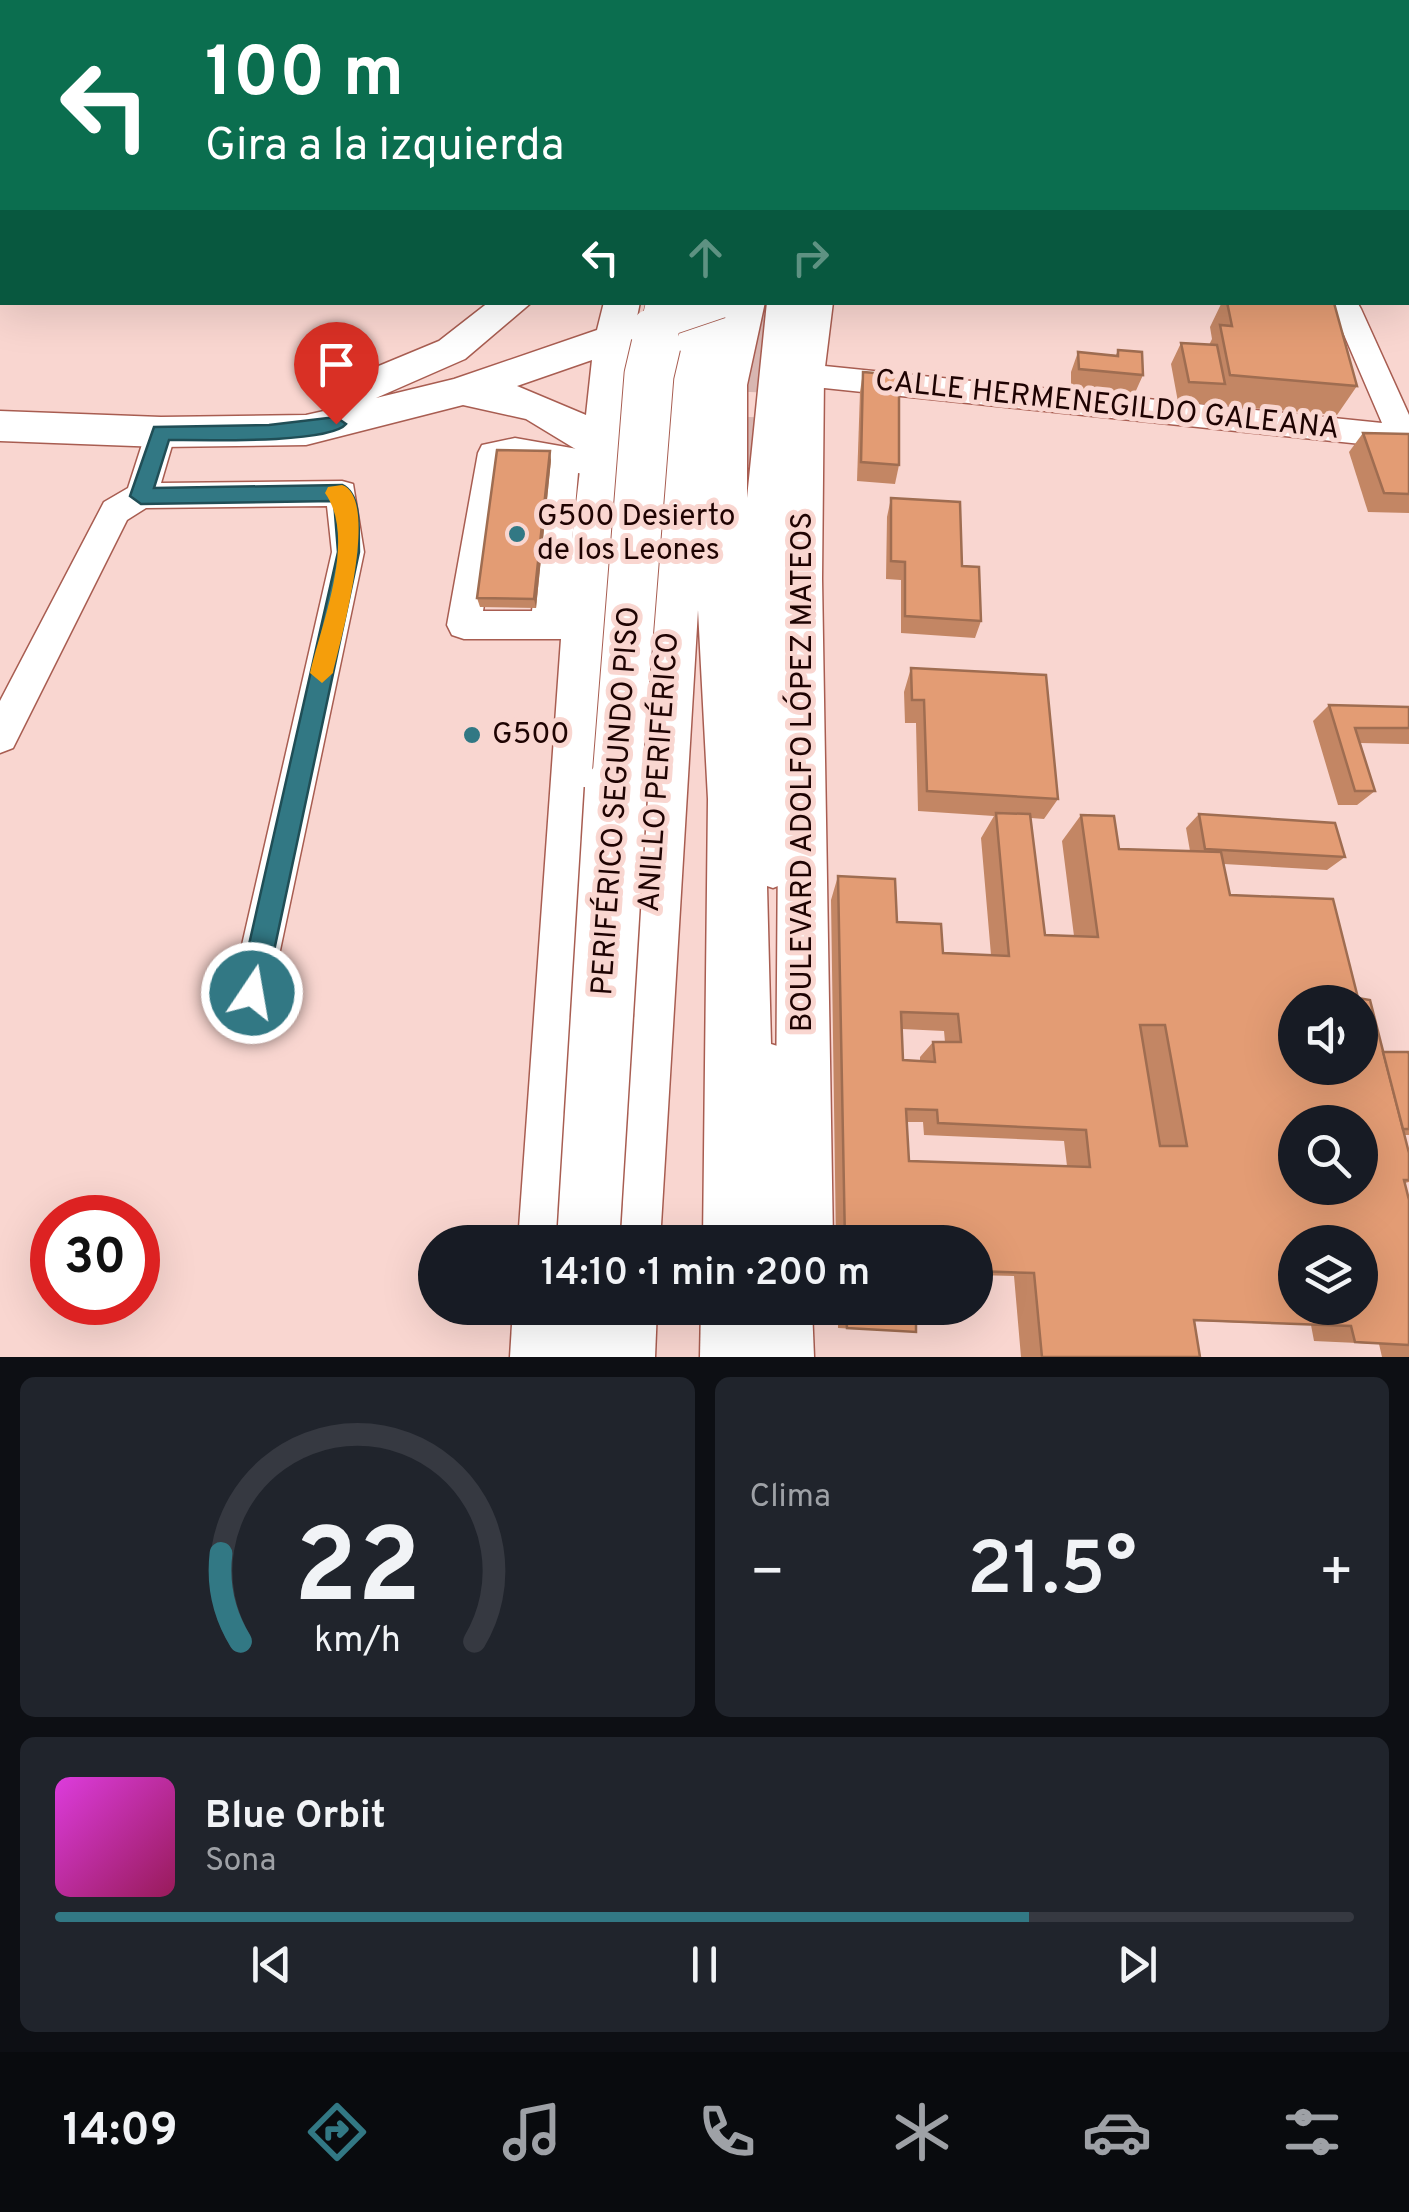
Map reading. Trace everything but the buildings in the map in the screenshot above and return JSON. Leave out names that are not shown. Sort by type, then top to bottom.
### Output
[{"type":"highway","name":"ANILLO PERIFÉRICO","points":[[610,1225],[689,380],[705,305]]},
{"type":"highway","name":"ANILLO PERIFÉRICO","points":[[737,1225],[740,1042],[736,799],[721,584],[725,386],[743,305]]},
{"type":"highway","points":[[777,1225],[770,582],[781,349],[788,305]]},
{"type":"highway","name":"PERIFÉRICO SEGUNDO PISO","points":[[609,1225],[622,688],[649,375],[638,317]]},
{"type":"highway","points":[[736,799],[741,712]]},
{"type":"highway","points":[[582,1357],[583,1325]]},
{"type":"highway","points":[[618,1325],[618,1357]]},
{"type":"highway","points":[[736,1325],[736,1357]]},
{"type":"highway","points":[[778,1325],[778,1357]]},
{"type":"main road","points":[[234,429],[303,410],[421,367],[452,350],[510,305]]},
{"type":"main road","points":[[0,426],[161,432],[306,430],[459,392],[638,317],[704,305]]},
{"type":"main road","name":"BOULEVARD ADOLFO LÓPEZ MATEOS","points":[[804,1225],[800,579],[805,375],[814,305]]},
{"type":"main road","points":[[548,1225],[566,625],[588,456],[638,317]]},
{"type":"main road","points":[[459,392],[532,402],[565,418],[588,456]]},
{"type":"main road","points":[[540,1357],[542,1325]]},
{"type":"main road","points":[[804,1325],[804,1357]]},
{"type":"street","points":[[1347,308],[1406,436]]},
{"type":"street","name":"CALLE HERMENEGILDO GALEANA","points":[[805,375],[1406,436]]},
{"type":"street","points":[[141,496],[161,432]]},
{"type":"street","points":[[566,625],[464,625],[493,453],[515,450],[588,456]]},
{"type":"street","points":[[0,737],[115,511],[141,496],[342,493],[348,514],[348,552],[252,993]]},
{"type":"tunnel","points":[[754,348],[761,305]]},
{"type":"tunnel","points":[[749,540],[755,345]]},
{"type":"slow traffic","points":[[322,673],[348,552],[348,514],[342,493],[335,493]]},
{"type":"place","name":"G500 Desierto de los Leones","points":[[517,534]]},
{"type":"place","name":"G500","points":[[472,735]]},
{"type":"route","points":[[252,993],[348,552],[348,514],[342,493],[141,496],[161,432],[269,432],[336,424]]}]
